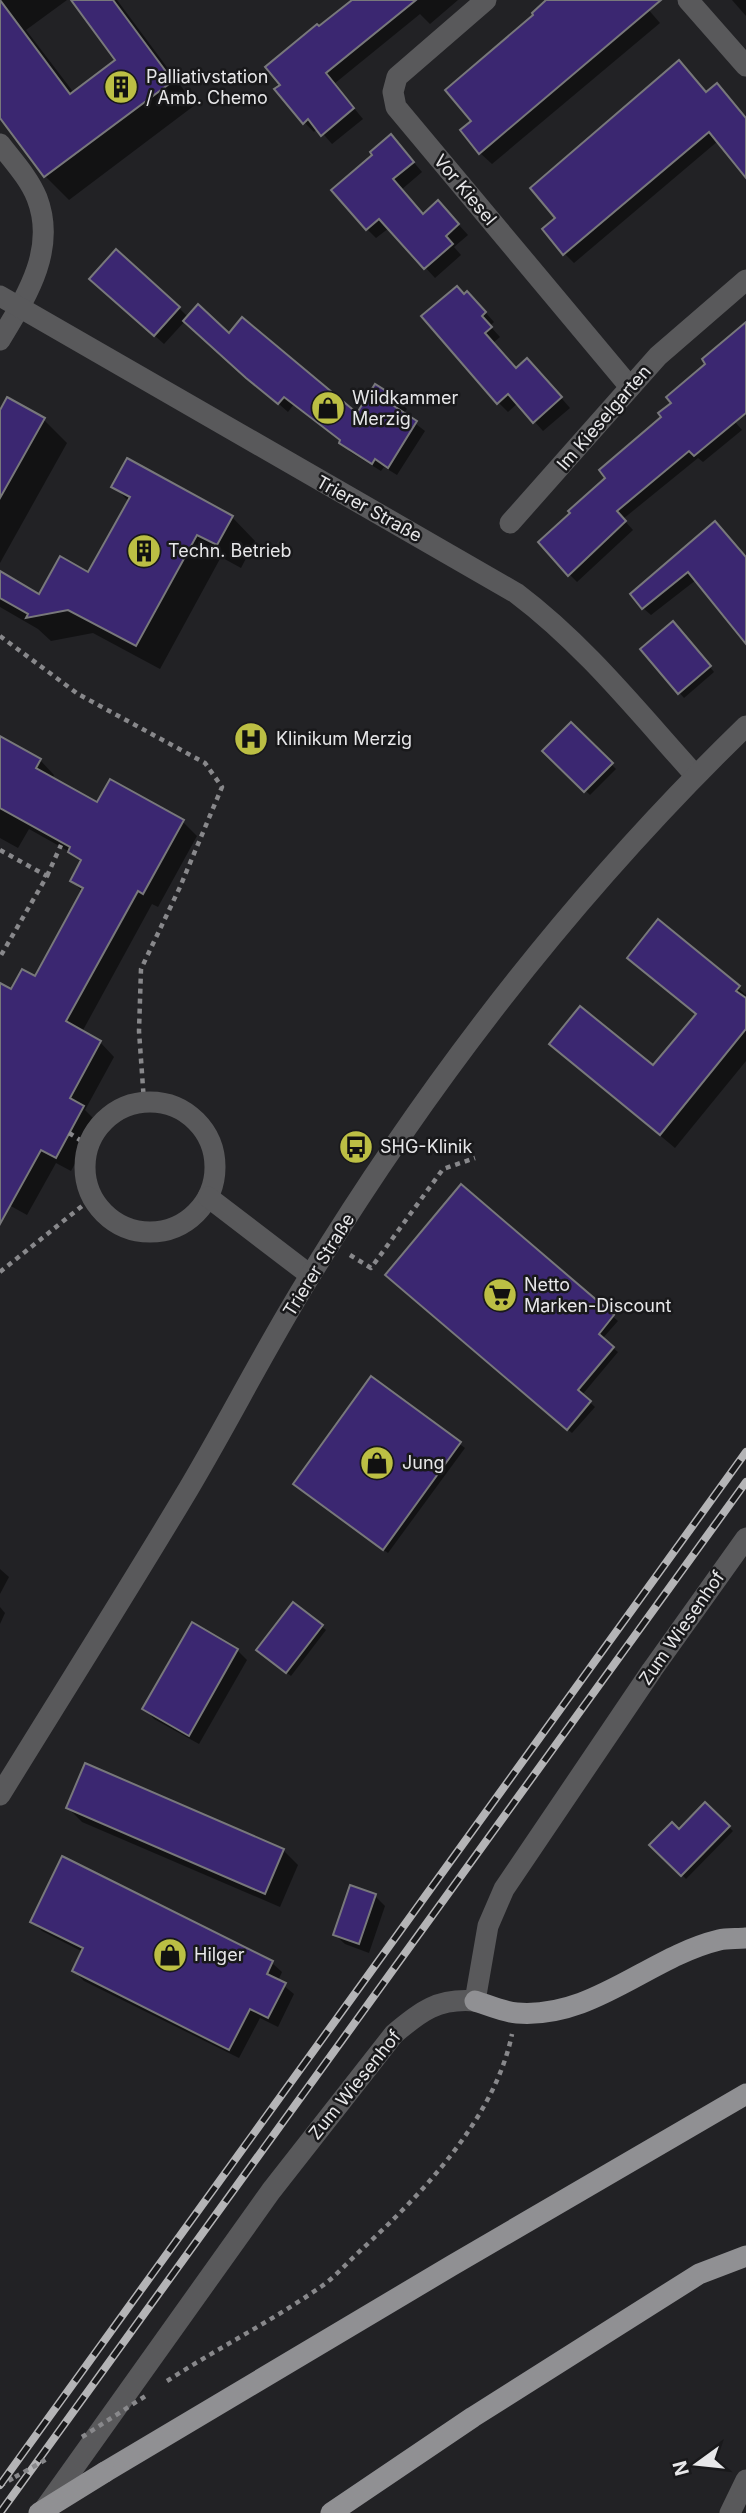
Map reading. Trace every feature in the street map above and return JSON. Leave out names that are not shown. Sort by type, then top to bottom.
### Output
[{"type":"main road","points":[[475,2001],[514,2013],[569,2008],[691,1950],[720,1939],[745,1939]]},
{"type":"main road","points":[[40,2513],[451,2266],[746,2094]]},
{"type":"main road","points":[[331,2513],[473,2417],[699,2274],[746,2256]]},
{"type":"street","name":"Vor Kiesel","points":[[486,0],[397,78],[393,92],[396,107],[630,387]]},
{"type":"street","points":[[688,0],[746,66]]},
{"type":"street","points":[[0,144],[36,198],[42,220],[43,251],[38,270],[0,340]]},
{"type":"street","name":"Im Kieselgarten","points":[[510,523],[658,356],[746,280]]},
{"type":"street","name":"Trierer Straße","points":[[0,296],[516,593],[548,617],[587,654],[695,775]]},
{"type":"street","name":"Trierer Straße","points":[[0,1795],[184,1497],[310,1275],[396,1144],[470,1041],[632,842],[746,726]]},
{"type":"street","points":[[145,1102],[164,1104],[183,1111],[209,1139],[214,1158],[214,1178],[208,1196],[196,1213],[180,1225],[161,1232],[140,1232],[121,1226],[104,1214],[92,1198],[86,1181],[88,1146],[97,1129],[110,1115],[126,1106],[145,1102]]},
{"type":"street","points":[[208,1196],[310,1275]]},
{"type":"street","name":"Zum Wiesenhof","points":[[40,2513],[271,2191],[394,2034],[418,2014],[441,2003],[475,2001],[488,1926],[504,1889],[652,1670],[746,1538]]},
{"type":"street","points":[[730,2513],[746,2480]]},
{"type":"path","points":[[0,636],[78,694],[205,763],[222,787],[142,969],[139,1031],[145,1102]]},
{"type":"path","points":[[0,957],[47,876],[61,845]]},
{"type":"path","points":[[0,850],[47,876]]},
{"type":"path","points":[[69,1133],[88,1146]]},
{"type":"path","points":[[332,1243],[371,1268],[443,1169],[475,1158]]},
{"type":"path","points":[[0,1272],[92,1198]]},
{"type":"path","points":[[181,2372],[324,2285],[379,2234],[448,2161],[492,2092],[507,2054],[514,2013]]},
{"type":"path","points":[[82,2437],[147,2395]]},
{"type":"path","points":[[0,2486],[47,2459]]},
{"type":"building","name":"Palliativstation / Amb. Chemo","points":[[0,0],[70,94],[115,60],[71,0],[113,0],[173,81],[44,177],[0,118]]},
{"type":"building","points":[[352,0],[416,0],[326,73],[354,108],[321,136],[308,119],[303,124],[274,89],[280,85],[265,67],[317,24],[319,26]]},
{"type":"building","points":[[546,0],[661,0],[479,154],[460,130],[471,121],[445,90],[533,15]]},
{"type":"building","points":[[679,60],[706,92],[717,83],[746,118],[746,178],[709,132],[563,255],[542,229],[555,218],[530,188]]},
{"type":"building","points":[[391,134],[414,162],[393,179],[423,214],[438,200],[459,224],[446,236],[453,244],[424,269],[379,219],[366,230],[331,190],[372,155],[370,152]]},
{"type":"building","points":[[116,249],[180,307],[154,336],[89,279]]},
{"type":"building","points":[[457,286],[464,294],[467,291],[486,312],[482,316],[492,327],[485,333],[516,368],[527,358],[562,397],[533,423],[508,394],[497,404],[421,316]]},
{"type":"building","points":[[198,304],[229,333],[242,317],[357,413],[375,384],[399,399],[394,406],[417,421],[388,468],[375,459],[372,464],[339,443],[340,440],[284,397],[278,404],[246,378],[183,321]]},
{"type":"building","points":[[746,322],[746,413],[694,456],[689,451],[617,511],[626,521],[568,576],[538,542],[605,478],[599,470],[661,417],[658,413],[671,403],[666,397],[705,364],[702,359]]},
{"type":"building","points":[[7,397],[45,418],[0,498],[0,410]]},
{"type":"building","name":"Techn. Betrieb","points":[[127,458],[233,516],[217,545],[197,535],[136,646],[68,610],[26,618],[28,614],[0,598],[0,571],[39,594],[60,556],[88,572],[130,497],[111,487]]},
{"type":"building","points":[[715,521],[746,557],[746,644],[688,572],[642,609],[630,594]]},
{"type":"building","points":[[673,621],[711,666],[678,694],[640,649]]},
{"type":"building","points":[[571,722],[613,763],[584,792],[542,751]]},
{"type":"building","points":[[0,736],[41,759],[36,768],[97,802],[110,779],[184,820],[143,894],[138,891],[66,1021],[101,1041],[70,1098],[84,1106],[56,1158],[41,1150],[0,1224],[0,983],[11,989],[22,969],[35,976],[83,888],[70,881],[81,860],[68,852],[70,847],[0,808]]},
{"type":"building","points":[[658,919],[740,986],[736,991],[746,998],[746,1029],[660,1135],[549,1044],[580,1006],[653,1065],[696,1014],[627,958]]},
{"type":"building","name":"Netto Marken-Discount","points":[[461,1184],[614,1315],[599,1334],[614,1347],[578,1390],[591,1401],[567,1430],[385,1275]]},
{"type":"building","name":"Jung","points":[[371,1376],[461,1442],[383,1550],[293,1484]]},
{"type":"building","points":[[293,1602],[323,1625],[286,1673],[256,1650]]},
{"type":"building","points":[[192,1622],[238,1649],[189,1736],[142,1709]]},
{"type":"building","points":[[85,1763],[284,1849],[265,1894],[66,1808]]},
{"type":"building","points":[[705,1802],[730,1826],[681,1876],[649,1845],[672,1822],[679,1829]]},
{"type":"building","name":"Hilger","points":[[62,1856],[273,1961],[267,1974],[286,1983],[268,2018],[250,2009],[229,2050],[72,1971],[83,1948],[30,1922]]},
{"type":"building","points":[[350,1885],[376,1894],[359,1944],[333,1935]]},
{"type":"railway","points":[[0,2485],[746,1452]]},
{"type":"railway","points":[[0,2513],[746,1482]]},
{"type":"place","name":"Palliativstation / Amb. Chemo","points":[[121,87]]},
{"type":"place","name":"Wildkammer Merzig","points":[[328,408]]},
{"type":"place","name":"Techn. Betrieb","points":[[144,551]]},
{"type":"place","name":"Klinikum Merzig","points":[[251,739]]},
{"type":"place","name":"SHG-Klinik","points":[[356,1147]]},
{"type":"place","name":"Netto Marken-Discount","points":[[500,1295]]},
{"type":"place","name":"Jung","points":[[377,1463]]},
{"type":"place","name":"Hilger","points":[[170,1955]]}]
